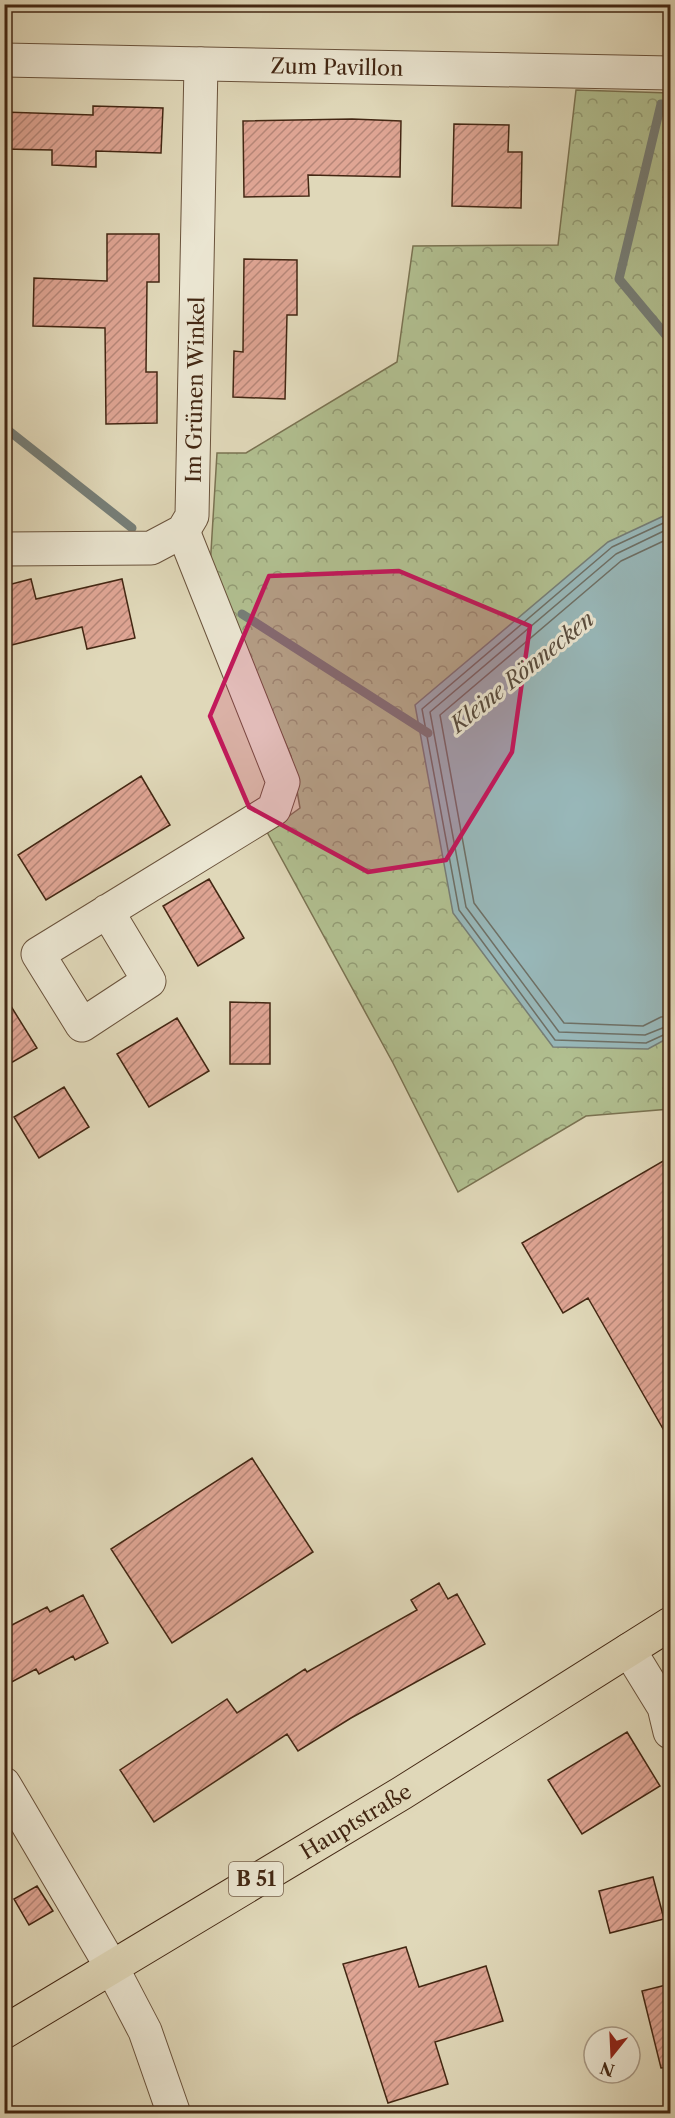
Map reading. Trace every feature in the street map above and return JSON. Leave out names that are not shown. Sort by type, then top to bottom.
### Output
[{"type":"main road","name":"Hauptstraße","points":[[4,2032],[402,1793],[670,1624]]},
{"type":"street","name":"Zum Pavillon","points":[[4,60],[670,73]]},
{"type":"street","name":"Im Grünen Winkel","points":[[183,531],[192,516],[201,64]]},
{"type":"street","points":[[4,549],[151,548],[183,531],[283,782],[274,809],[107,911]]},
{"type":"street","points":[[628,1650],[664,1707],[670,1732]]},
{"type":"street","points":[[4,1784],[111,1966],[146,2031],[174,2114]]},
{"type":"highlighted area","points":[[399,571],[530,626],[512,752],[446,860],[368,872],[249,807],[210,716],[269,576]]},
{"type":"green space","points":[[576,90],[670,93],[670,1109],[586,1116],[458,1192],[393,1063],[267,832],[300,808],[291,756],[210,568],[217,453],[246,453],[397,362],[413,246],[558,245]]},
{"type":"water","points":[[670,513],[670,1037],[648,1049],[553,1047],[453,913],[415,705],[608,542]]},
{"type":"building","points":[[93,106],[163,108],[161,153],[96,151],[96,167],[52,165],[52,150],[4,149],[4,112],[93,115]]},
{"type":"building","points":[[352,119],[401,121],[400,177],[308,175],[309,196],[244,197],[243,121]]},
{"type":"building","points":[[454,124],[509,125],[508,152],[522,152],[521,208],[452,206]]},
{"type":"building","points":[[107,234],[159,234],[159,282],[147,282],[146,372],[157,372],[157,423],[106,424],[105,328],[33,326],[34,278],[107,281]]},
{"type":"building","points":[[244,259],[297,260],[297,315],[287,315],[285,399],[233,397],[234,351],[243,352]]},
{"type":"building","points":[[31,579],[36,599],[122,579],[135,638],[87,649],[82,627],[4,647],[4,586]]},
{"type":"building","points":[[141,776],[170,825],[46,900],[18,855]]},
{"type":"building","points":[[209,879],[244,938],[198,966],[163,906]]},
{"type":"building","points":[[4,995],[37,1048],[4,1067]]},
{"type":"building","points":[[230,1002],[270,1003],[270,1064],[230,1064]]},
{"type":"building","points":[[177,1018],[209,1071],[149,1107],[117,1054]]},
{"type":"building","points":[[64,1087],[89,1127],[39,1158],[14,1117]]},
{"type":"building","points":[[670,1157],[670,1441],[588,1298],[563,1313],[522,1243]]},
{"type":"building","points":[[252,1458],[313,1552],[172,1643],[111,1549]]},
{"type":"building","points":[[439,1583],[448,1599],[457,1594],[485,1644],[351,1718],[298,1751],[287,1734],[154,1822],[120,1770],[227,1699],[237,1713],[305,1669],[307,1672],[417,1610],[411,1600]]},
{"type":"building","points":[[83,1595],[108,1643],[75,1660],[73,1656],[39,1674],[36,1669],[4,1686],[4,1629],[47,1607],[50,1612]]},
{"type":"building","points":[[627,1732],[660,1786],[582,1834],[548,1780]]},
{"type":"building","points":[[653,1877],[664,1919],[610,1933],[599,1891]]},
{"type":"building","points":[[37,1886],[53,1911],[29,1925],[14,1899]]},
{"type":"building","points":[[406,1947],[419,1987],[486,1966],[503,2021],[435,2042],[448,2084],[388,2103],[343,1964]]},
{"type":"building","points":[[670,1984],[670,2067],[661,2068],[642,1991]]},
{"type":"waterway","name":"Kleine Rönnecken","points":[[670,105],[661,104],[619,279],[670,340]]},
{"type":"waterway","name":"Kleine Rönnecken","points":[[4,427],[132,528]]},
{"type":"waterway","name":"Kleine Rönnecken","points":[[242,614],[428,733]]}]
